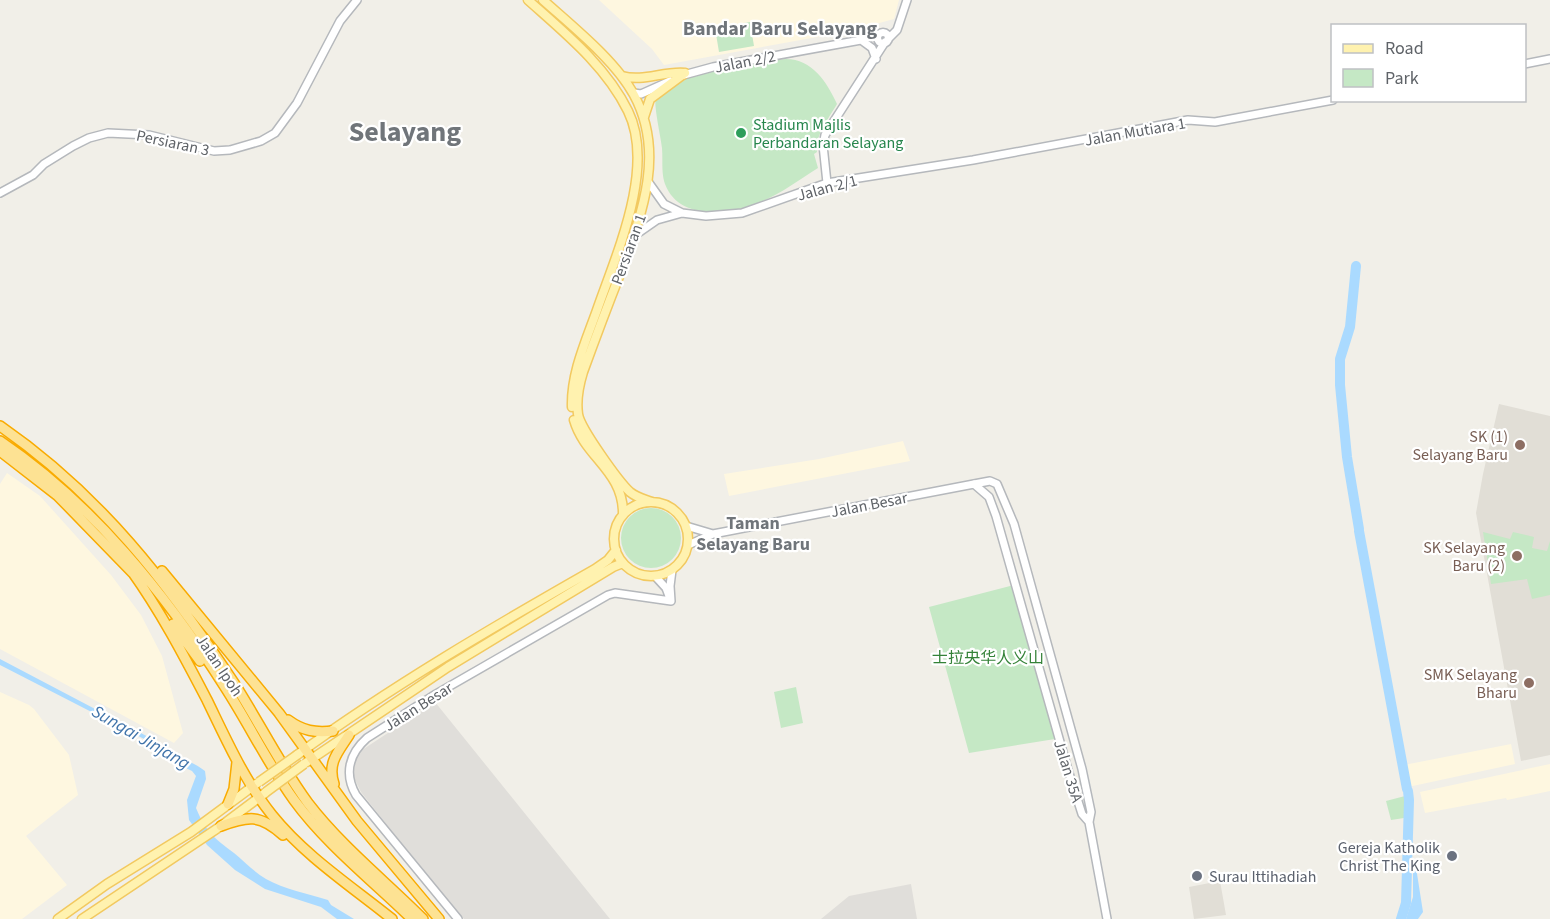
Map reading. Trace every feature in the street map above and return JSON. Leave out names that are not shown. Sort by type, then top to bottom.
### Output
[{"type":"highway","name":"Jalan Ipoh","points":[[0,426],[50,463],[86,495],[143,557],[180,605],[234,684],[296,787],[328,827],[423,919]]},
{"type":"highway","name":"Jalan Ipoh","points":[[0,441],[62,488],[104,528],[195,642],[295,801],[311,821],[412,919]]},
{"type":"highway","points":[[0,451],[58,496],[131,570],[209,673],[267,758]]},
{"type":"highway","points":[[86,495],[125,531],[161,570],[279,713],[357,821],[439,919]]},
{"type":"highway","points":[[131,570],[171,631],[237,762],[263,794],[276,820],[302,848]]},
{"type":"highway","points":[[279,713],[303,730],[333,731]]},
{"type":"highway","points":[[339,795],[333,782],[332,763],[349,735]]},
{"type":"highway","points":[[228,804],[234,789],[237,762]]},
{"type":"highway","points":[[221,826],[244,818],[259,819],[302,848],[392,919]]},
{"type":"main road","name":"Persiaran 1","points":[[528,0],[582,49],[609,79],[629,112],[635,130],[636,179],[631,208],[575,371],[572,392],[572,412],[578,431],[620,489],[623,501],[622,515]]},
{"type":"main road","name":"Persiaran 1","points":[[543,0],[613,65],[634,93],[644,119],[649,148],[649,183],[634,236],[583,372],[578,398],[578,415],[582,426],[629,491],[638,498],[652,502]]},
{"type":"main road","points":[[582,49],[599,62],[622,88],[634,93]]},
{"type":"main road","points":[[622,76],[633,79],[668,73],[685,73]]},
{"type":"main road","points":[[644,119],[650,99],[685,73]]},
{"type":"main road","points":[[637,148],[649,148]]},
{"type":"main road","points":[[652,502],[670,507],[677,512],[687,526],[688,545],[680,563],[672,570],[654,576],[637,573],[623,563],[616,550],[614,538],[616,526],[622,515],[641,503],[652,502]]},
{"type":"main road","name":"Jalan Besar","points":[[58,919],[107,884],[191,832],[306,748],[412,676],[495,625],[595,569],[608,560],[616,550]]},
{"type":"main road","name":"Jalan Besar","points":[[82,919],[221,826],[304,764],[448,666],[623,563]]},
{"type":"street","name":"Persiaran 3","points":[[0,193],[33,175],[44,164],[89,138],[108,134],[148,135],[214,151],[230,150],[261,141],[274,134],[312,78],[340,21],[357,0]]},
{"type":"street","points":[[827,183],[823,145],[825,135],[876,59],[882,38],[894,34],[907,0]]},
{"type":"street","name":"Jalan 2/2","points":[[634,93],[641,94],[649,91],[685,73],[882,38]]},
{"type":"street","points":[[861,40],[872,48],[876,59]]},
{"type":"street","points":[[1526,64],[1550,59]]},
{"type":"street","name":"Jalan Mutiara 1","points":[[973,160],[1188,120],[1215,122],[1331,100]]},
{"type":"street","name":"Jalan 2/1","points":[[634,236],[657,220],[682,213],[715,216],[742,213],[827,183],[973,160]]},
{"type":"street","points":[[649,183],[664,204],[682,213]]},
{"type":"street","name":"Jalan Besar","points":[[688,545],[713,534],[990,481]]},
{"type":"street","name":"Jalan 35A","points":[[990,481],[997,484],[1014,524],[1082,769],[1091,812],[1089,822]]},
{"type":"street","name":"Jalan 35A","points":[[974,484],[989,496],[996,516],[1068,770],[1082,814],[1089,822]]},
{"type":"street","name":"Jalan Besar","points":[[687,526],[713,534]]},
{"type":"street","points":[[671,601],[672,570]]},
{"type":"street","points":[[654,576],[666,588],[671,601]]},
{"type":"street","name":"Jalan Besar","points":[[458,919],[356,795],[350,782],[349,765],[357,747],[367,738],[436,694],[608,595],[615,593],[671,601]]},
{"type":"street","points":[[1089,822],[1107,919]]},
{"type":"shaded area","points":[[599,0],[899,0],[894,19],[850,31],[664,65],[652,49]]},
{"type":"shaded area","points":[[1499,404],[1550,416],[1550,755],[1521,761],[1476,513]]},
{"type":"shaded area","points":[[903,441],[910,461],[729,496],[724,474],[819,459]]},
{"type":"shaded area","points":[[7,473],[40,496],[111,575],[141,615],[162,656],[183,733],[174,743],[0,649],[0,484]]},
{"type":"shaded area","points":[[0,692],[34,709],[69,755],[78,795],[26,836],[67,885],[22,919],[0,919]]},
{"type":"shaded area","points":[[435,702],[610,919],[464,919],[409,853],[361,792],[354,778],[355,760],[362,750]]},
{"type":"shaded area","points":[[1511,744],[1515,764],[1408,787],[1404,765]]},
{"type":"shaded area","points":[[1550,764],[1550,791],[1425,813],[1420,792]]},
{"type":"shaded area","points":[[1220,881],[1226,915],[1194,919],[1189,887]]},
{"type":"shaded area","points":[[911,884],[917,919],[821,919],[849,896]]},
{"type":"green space","points":[[750,22],[754,46],[719,52],[715,28]]},
{"type":"green space","name":"Stadium Majlis Perbandaran Selayang","points":[[786,59],[804,63],[818,73],[837,104],[818,139],[817,152],[814,154],[818,168],[774,196],[746,207],[706,212],[681,204],[672,196],[664,180],[656,98],[679,82],[705,72]]},
{"type":"green space","points":[[645,508],[657,508],[668,513],[676,521],[681,538],[679,550],[668,563],[657,568],[645,568],[634,563],[626,555],[621,544],[621,532],[626,521],[634,513]]},
{"type":"green space","points":[[1483,532],[1510,539],[1513,532],[1534,537],[1532,548],[1547,551],[1550,541],[1550,595],[1532,599],[1527,579],[1491,584]]},
{"type":"green space","name":"士拉央华人义山","points":[[1014,585],[1055,739],[969,753],[929,607]]},
{"type":"green space","points":[[796,687],[803,723],[781,728],[774,692]]},
{"type":"green space","points":[[1405,796],[1404,818],[1391,820],[1386,801]]},
{"type":"water","name":"Sungai Jinjang","points":[[0,659],[156,741],[173,755],[205,771],[206,779],[196,808],[207,829],[216,838],[266,879],[328,900],[331,905],[354,919],[337,919],[321,907],[265,889],[235,870],[207,845],[189,820],[187,800],[196,776],[192,771],[163,757],[150,742],[0,665]]},
{"type":"water","points":[[1415,861],[1423,912],[1418,919],[1406,919],[1413,897],[1413,864]]},
{"type":"waterway","points":[[1356,266],[1350,327],[1340,359],[1340,385],[1347,457],[1359,529]]},
{"type":"waterway","points":[[1359,531],[1407,789]]},
{"type":"waterway","points":[[1401,919],[1406,903],[1408,791]]},
{"type":"place","name":"Stadium Majlis Perbandaran Selayang","points":[[741,133]]},
{"type":"place","name":"SK (1) Selayang Baru","points":[[1520,445]]},
{"type":"place","name":"SK Selayang Baru (2)","points":[[1517,556]]},
{"type":"place","name":"SMK Selayang Bharu","points":[[1529,683]]},
{"type":"place","name":"Gereja Katholik Christ The King","points":[[1452,856]]},
{"type":"place","name":"Surau Ittihadiah","points":[[1197,876]]},
{"type":"district","name":"Bandar Baru Selayang","points":[[780,28]]},
{"type":"district","name":"Selayang","points":[[405,131]]},
{"type":"district","name":"Taman Selayang Baru","points":[[753,533]]}]
